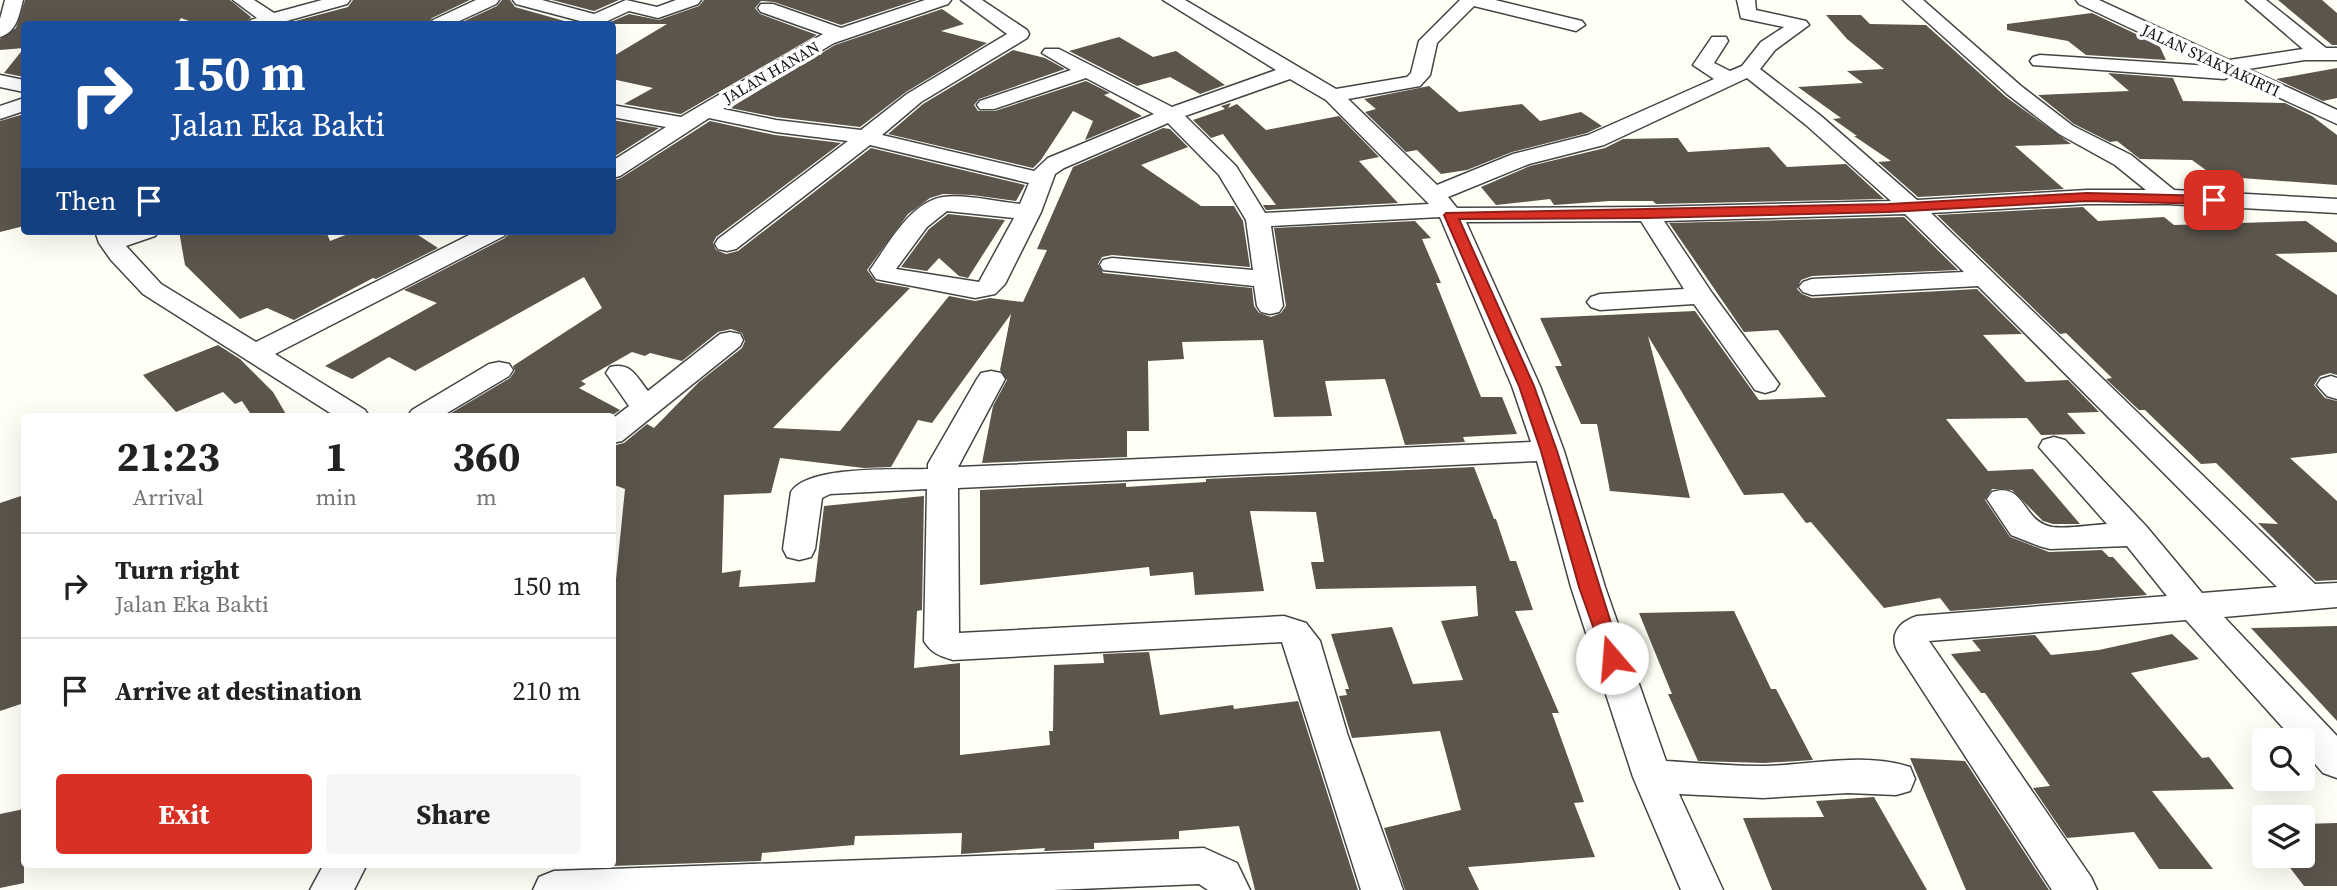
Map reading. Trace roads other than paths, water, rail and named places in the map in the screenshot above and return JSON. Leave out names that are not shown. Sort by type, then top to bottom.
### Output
[{"type":"street","points":[[0,31],[8,23],[14,0]]},
{"type":"street","points":[[242,0],[263,21]]},
{"type":"street","points":[[268,21],[341,0]]},
{"type":"street","points":[[445,21],[490,0]]},
{"type":"street","points":[[522,0],[588,21]]},
{"type":"street","points":[[593,21],[627,5],[659,13],[692,0]]},
{"type":"street","name":"JALAN HANAN","points":[[616,168],[683,124],[801,53],[840,34],[942,0]]},
{"type":"street","points":[[727,244],[914,98],[1020,34],[970,0]]},
{"type":"street","points":[[1172,0],[1333,96],[1444,207],[1526,386],[1549,451],[1588,587],[1652,777],[1702,890]]},
{"type":"street","points":[[1333,96],[1413,82],[1420,75],[1428,41],[1472,0],[1576,25]]},
{"type":"street","points":[[1444,207],[1521,159],[1595,139],[1738,74],[1768,46],[1800,25],[1747,14],[1746,0]]},
{"type":"street","points":[[1912,0],[2066,130],[2123,160],[2168,197]]},
{"type":"street","name":"JALAN SYAKYAKIRTI","points":[[2085,0],[2337,118]]},
{"type":"street","points":[[2255,0],[2328,54]]},
{"type":"street","points":[[767,8],[840,34]]},
{"type":"street","points":[[1719,41],[1703,65],[1738,74],[1809,114],[2322,596]]},
{"type":"street","points":[[1052,53],[1171,114],[1228,170],[1258,220],[1270,306]]},
{"type":"street","points":[[2040,61],[2192,72],[2230,70],[2328,54]]},
{"type":"street","points":[[987,105],[1088,71]]},
{"type":"street","points":[[1029,212],[945,205],[931,210],[883,270],[885,274],[975,290],[986,289],[992,284],[1029,212],[1045,171],[1056,163],[1171,114],[1290,72]]},
{"type":"street","points":[[0,81],[21,85]]},
{"type":"street","points":[[0,113],[21,105]]},
{"type":"street","points":[[704,111],[776,126],[864,137],[1041,179]]},
{"type":"street","points":[[616,112],[683,124]]},
{"type":"street","points":[[945,205],[985,166]]},
{"type":"street","points":[[1258,220],[1444,207],[1648,214],[1911,207],[2087,197],[2168,197],[2337,206]]},
{"type":"street","points":[[1648,214],[1701,296],[1765,384]]},
{"type":"street","points":[[254,354],[481,235]]},
{"type":"street","points":[[109,237],[152,289],[350,413]]},
{"type":"street","points":[[1112,265],[1266,279]]},
{"type":"street","points":[[1812,287],[1985,278]]},
{"type":"street","points":[[1600,302],[1701,296]]},
{"type":"street","points":[[616,431],[730,340]]},
{"type":"street","points":[[427,413],[499,370]]},
{"type":"street","points":[[620,373],[645,408]]},
{"type":"street","points":[[991,379],[946,456],[942,477],[942,641],[946,645],[1284,629],[1294,632],[1302,642],[1328,733],[1382,890]]},
{"type":"street","points":[[2054,447],[2135,534],[2195,608],[2337,762]]},
{"type":"street","points":[[799,549],[807,492],[811,488],[825,485],[942,477],[1549,451]]},
{"type":"street","points":[[2003,499],[2022,527],[2050,538],[2135,534]]},
{"type":"street","points":[[2076,890],[1911,645],[1912,634],[1917,629],[2322,596]]},
{"type":"street","points":[[1652,777],[1763,782],[1848,777],[1896,779]]},
{"type":"street","points":[[554,890],[1204,866],[1222,876],[1229,890]]},
{"type":"street","points":[[331,890],[345,868]]}]
